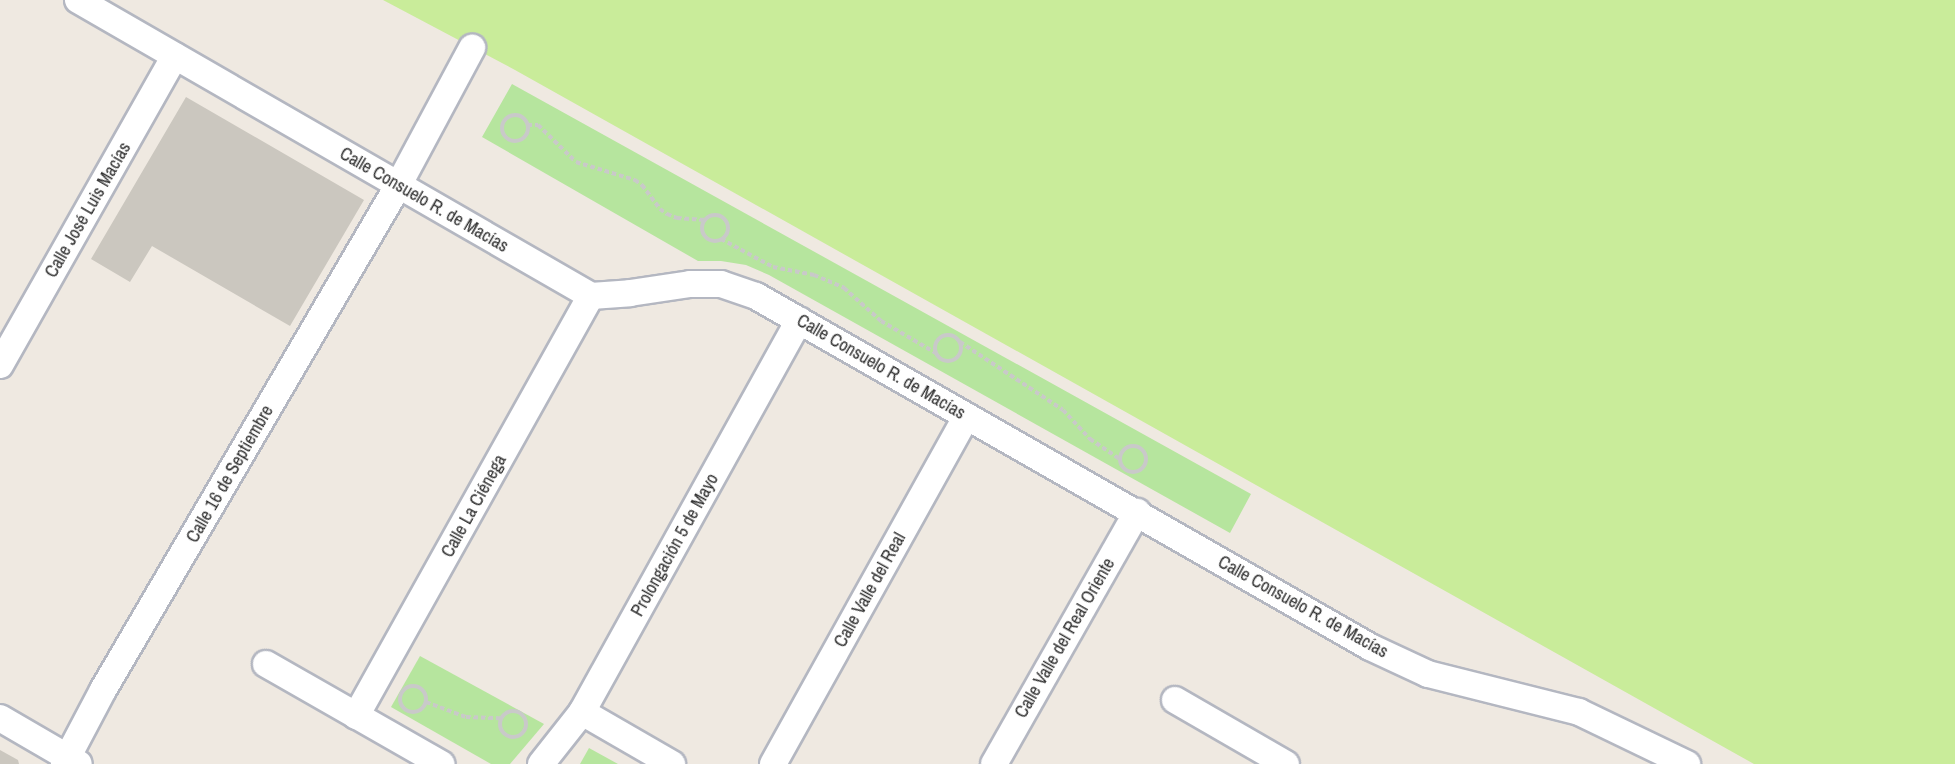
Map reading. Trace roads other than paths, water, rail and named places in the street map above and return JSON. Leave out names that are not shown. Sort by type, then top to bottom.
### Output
[{"type":"street","name":"Calle Consuelo R. de Macías","points":[[78,0],[591,296],[630,294],[690,284],[721,284],[756,296],[1137,512],[1370,648],[1418,669],[1508,696],[1579,712],[1687,764]]},
{"type":"street","name":"Calle 16 de Septiembre","points":[[70,762],[103,690],[398,186],[472,48]]},
{"type":"street","name":"Calle José Luis Macías","points":[[0,365],[175,56]]},
{"type":"street","name":"Calle La Ciénega","points":[[356,717],[591,296]]},
{"type":"street","name":"Prolongación 5 de Mayo","points":[[541,764],[582,712],[799,320]]},
{"type":"street","name":"Calle Valle del Real","points":[[773,764],[967,416]]},
{"type":"street","name":"Calle Valle del Real Oriente","points":[[994,764],[1137,512]]},
{"type":"street","points":[[266,664],[441,764]]},
{"type":"street","points":[[1175,700],[1286,764]]},
{"type":"street","points":[[582,712],[672,764]]},
{"type":"street","points":[[0,718],[70,762]]}]
